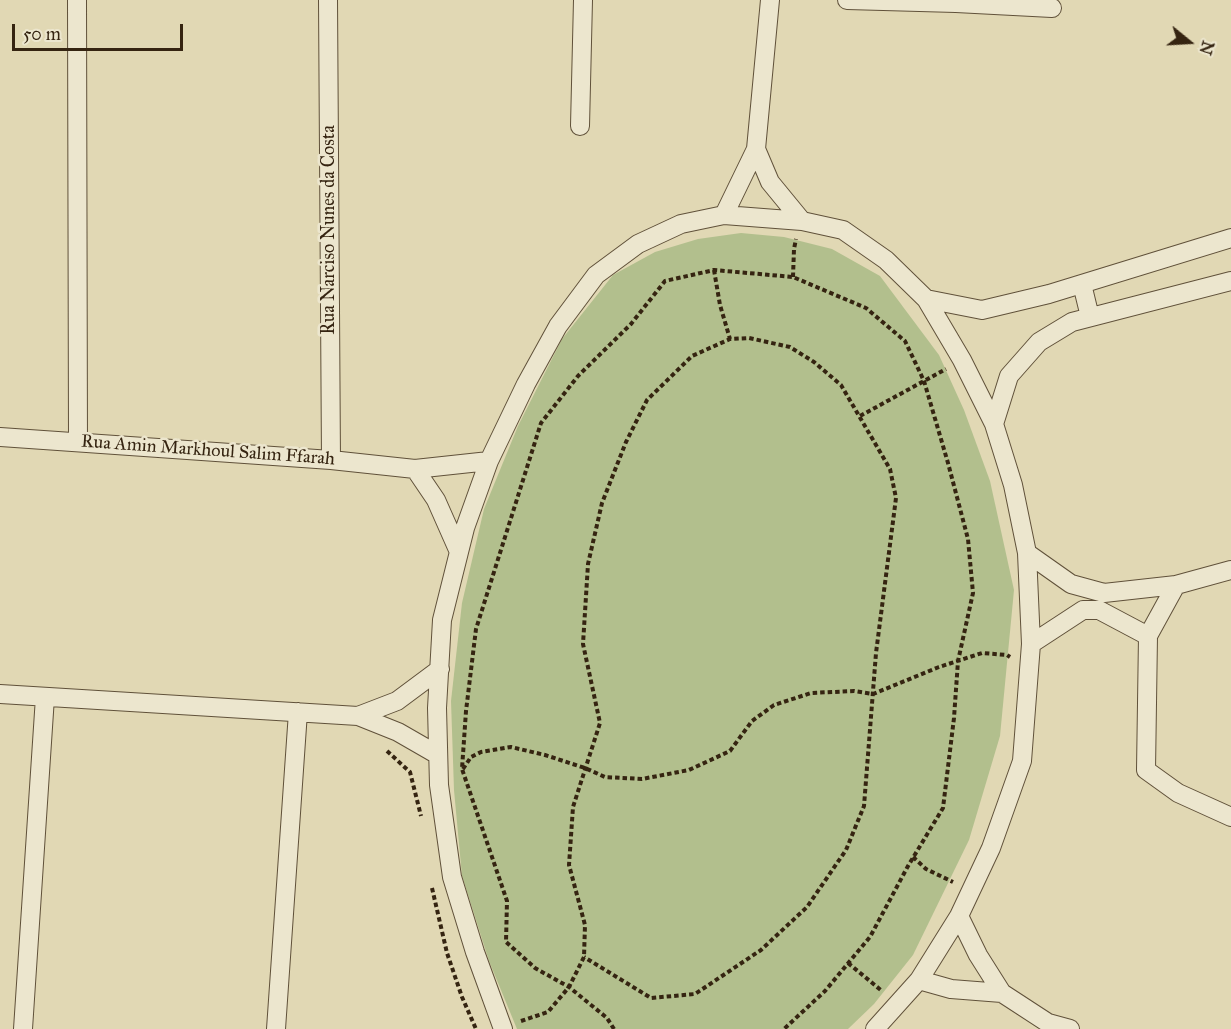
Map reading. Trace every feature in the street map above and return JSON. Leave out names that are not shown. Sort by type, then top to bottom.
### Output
[{"type":"street","points":[[77,0],[78,442]]},
{"type":"street","name":"Rua Narciso Nunes da Costa","points":[[328,0],[331,460]]},
{"type":"street","points":[[580,126],[583,0]]},
{"type":"street","points":[[724,215],[756,149],[770,0]]},
{"type":"street","points":[[847,0],[956,1],[1052,8]]},
{"type":"street","points":[[756,149],[770,182],[802,221]]},
{"type":"street","points":[[502,1028],[452,877],[439,785],[437,708],[442,620],[465,528],[489,461],[526,384],[558,326],[596,275],[638,244],[681,224],[724,215],[802,221],[843,230],[886,260],[926,299],[962,360],[994,424],[1013,485],[1027,553],[1031,644],[1022,761],[991,849],[959,916],[919,980],[875,1029]]},
{"type":"street","points":[[926,299],[982,310],[1082,285],[1231,238]]},
{"type":"street","points":[[994,424],[1009,376],[1039,342],[1072,322],[1231,281]]},
{"type":"street","points":[[1082,285],[1090,317]]},
{"type":"street","name":"Rua Amin Markhoul Salim Ffarah","points":[[0,437],[331,460],[415,470],[489,461]]},
{"type":"street","points":[[415,470],[436,500],[459,552]]},
{"type":"street","points":[[1027,553],[1071,584],[1102,602],[1148,636]]},
{"type":"street","points":[[1031,644],[1083,610],[1102,602],[1231,570]]},
{"type":"street","points":[[1176,585],[1148,636],[1146,770],[1178,794],[1231,817]]},
{"type":"street","points":[[358,716],[397,701],[440,669]]},
{"type":"street","points":[[0,694],[358,716],[398,732],[438,755]]},
{"type":"street","points":[[23,1029],[45,697]]},
{"type":"street","points":[[276,1029],[298,712]]},
{"type":"street","points":[[959,916],[978,955],[1002,993],[1048,1023],[1066,1028]]},
{"type":"street","points":[[919,980],[951,989],[1002,993]]},
{"type":"path","points":[[793,277],[794,249],[802,221]]},
{"type":"path","points":[[714,270],[720,305],[730,339]]},
{"type":"path","points":[[614,1029],[607,1018],[569,987],[535,968],[506,942],[507,901],[462,769],[476,629],[541,423],[578,376],[630,324],[664,281],[714,270],[793,277],[866,308],[905,341],[924,381],[968,539],[973,593],[958,661],[954,718],[943,808],[913,857],[870,937],[825,991],[784,1029]]},
{"type":"path","points":[[502,1028],[548,1012],[569,987],[584,957],[585,925],[569,865],[573,807],[600,723],[583,644],[588,564],[602,504],[627,442],[647,400],[692,356],[730,339],[749,338],[790,347],[814,362],[841,385],[890,469],[896,498],[876,653],[864,806],[846,850],[807,907],[761,950],[695,993],[651,998],[584,957]]},
{"type":"path","points":[[860,416],[962,360]]},
{"type":"path","points":[[462,769],[471,757],[481,752],[511,747],[545,755],[605,777],[642,779],[689,770],[730,752],[752,721],[774,705],[811,693],[854,691],[873,694],[982,653],[1007,655],[1028,678]]},
{"type":"path","points":[[378,745],[410,772],[422,821]]},
{"type":"path","points":[[913,857],[926,869],[971,891]]},
{"type":"path","points":[[431,882],[447,952],[462,997],[476,1029]]},
{"type":"path","points":[[848,963],[897,1004]]},
{"type":"green space","points":[[741,233],[784,237],[832,249],[880,276],[939,355],[964,410],[990,481],[1014,590],[1000,736],[969,840],[913,955],[874,1004],[848,1029],[517,1029],[489,961],[462,876],[454,790],[451,701],[462,603],[484,509],[518,426],[562,339],[613,275],[655,252],[698,239]]}]
